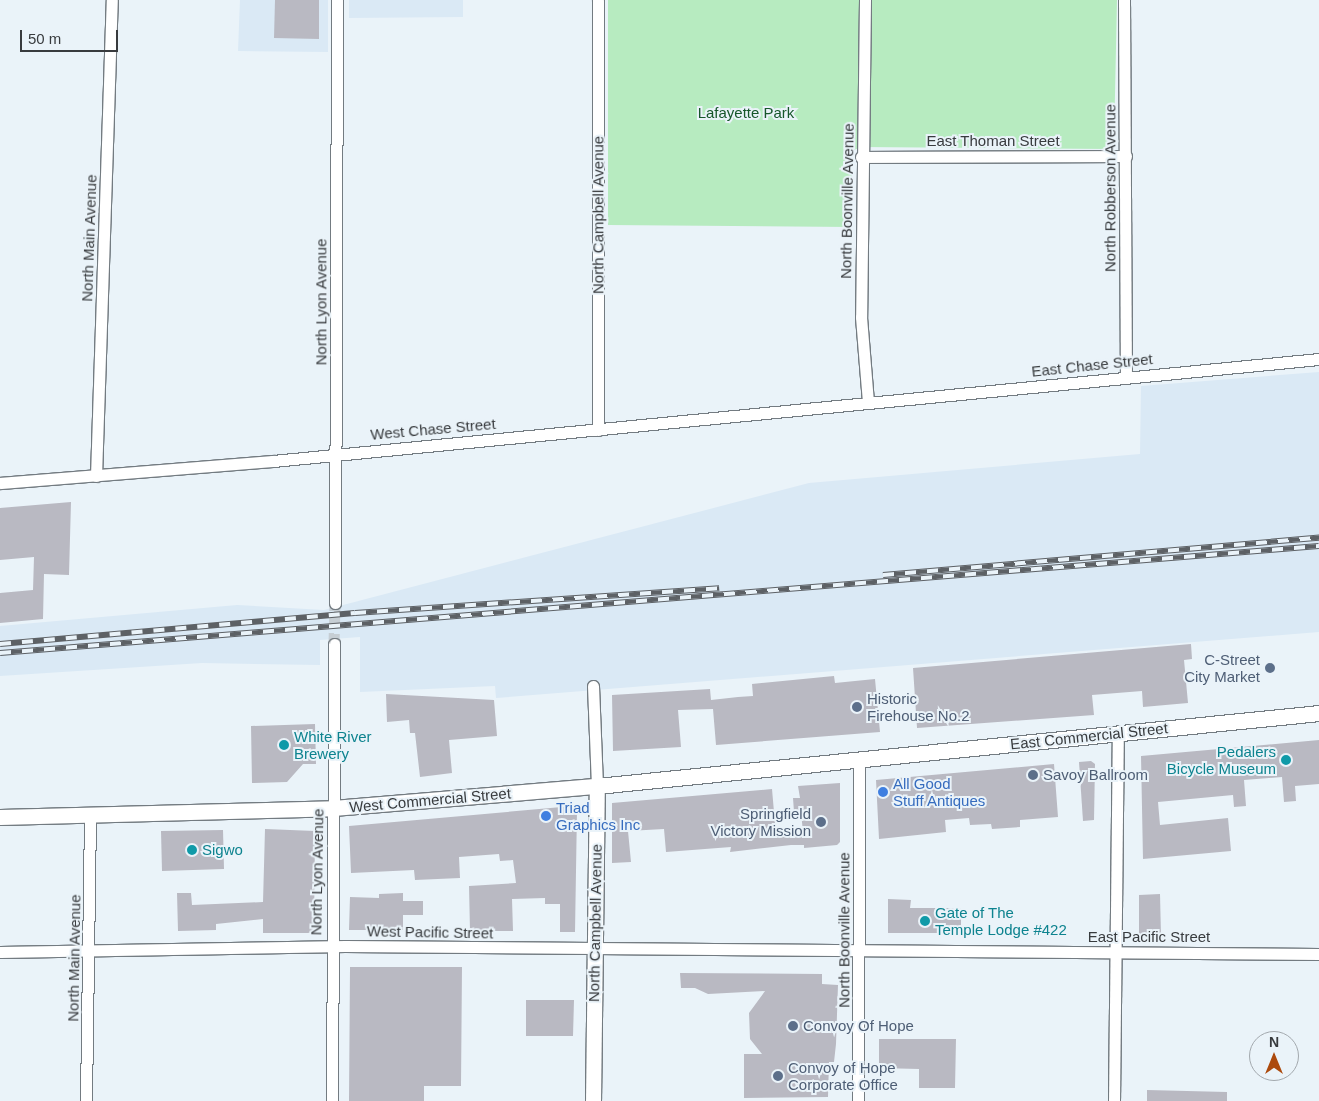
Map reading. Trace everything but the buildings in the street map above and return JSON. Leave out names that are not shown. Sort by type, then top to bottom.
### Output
[{"type":"street","name":"North Main Avenue","points":[[96,476],[112,0]]},
{"type":"street","name":"North Lyon Avenue","points":[[335,603],[337,0]]},
{"type":"street","name":"North Campbell Avenue","points":[[598,0],[598,430]]},
{"type":"street","name":"North Boonville Avenue","points":[[865,0],[861,157],[861,317],[868,403]]},
{"type":"street","name":"North Robberson Avenue","points":[[1124,0],[1126,376]]},
{"type":"street","name":"East Thoman Street","points":[[861,157],[1126,156]]},
{"type":"street","name":"East Chase Street","points":[[868,403],[1126,376],[1319,359]]},
{"type":"street","name":"West Chase Street","points":[[0,483],[96,476],[598,430],[868,403]]},
{"type":"street","name":"North Lyon Avenue","points":[[332,1101],[334,644]]},
{"type":"street","name":"North Campbell Avenue","points":[[593,686],[597,786],[593,1101]]},
{"type":"street","name":"East Commercial Street","points":[[859,759],[1319,713]]},
{"type":"street","points":[[1114,1101],[1118,733]]},
{"type":"street","name":"North Boonville Avenue","points":[[858,1101],[859,759]]},
{"type":"street","name":"West Commercial Street","points":[[0,817],[333,808],[597,786],[859,759]]},
{"type":"street","name":"North Main Avenue","points":[[86,1101],[90,952],[90,815]]},
{"type":"street","name":"West Pacific Street","points":[[0,952],[90,952],[332,946],[859,950]]},
{"type":"street","name":"East Pacific Street","points":[[859,950],[1319,954]]},
{"type":"shaded area","points":[[240,0],[328,0],[328,52],[238,51]]},
{"type":"shaded area","points":[[349,0],[463,0],[463,17],[349,18]]},
{"type":"shaded area","points":[[1319,372],[1319,632],[496,698],[495,686],[360,692],[360,637],[320,640],[320,665],[202,663],[0,676],[0,626],[237,605],[324,610],[809,483],[1140,454],[1141,386]]},
{"type":"green space","name":"Lafayette Park","points":[[608,0],[1117,0],[1114,142],[1108,149],[861,147],[854,150],[852,155],[852,227],[608,225]]},
{"type":"tunnel","points":[[334,644],[335,603]]},
{"type":"railway","points":[[883,575],[1319,538]]},
{"type":"railway","points":[[0,653],[1319,546]]},
{"type":"railway","points":[[0,644],[355,613],[719,588]]},
{"type":"place","name":"C-Street City Market","points":[[1270,668]]},
{"type":"place","name":"Historic Firehouse No.2","points":[[857,707]]},
{"type":"place","name":"White River Brewery","points":[[284,745]]},
{"type":"place","name":"Pedalers Bicycle Museum","points":[[1286,760]]},
{"type":"place","name":"Savoy Ballroom","points":[[1033,775]]},
{"type":"place","name":"All Good Stuff Antiques","points":[[883,792]]},
{"type":"place","name":"Triad Graphics Inc","points":[[546,816]]},
{"type":"place","name":"Springfield Victory Mission","points":[[821,822]]},
{"type":"place","name":"Sigwo","points":[[192,850]]},
{"type":"place","name":"Gate of The Temple Lodge #422","points":[[925,921]]},
{"type":"place","name":"Convoy Of Hope","points":[[793,1026]]},
{"type":"place","name":"Convoy of Hope Corporate Office","points":[[778,1076]]}]
